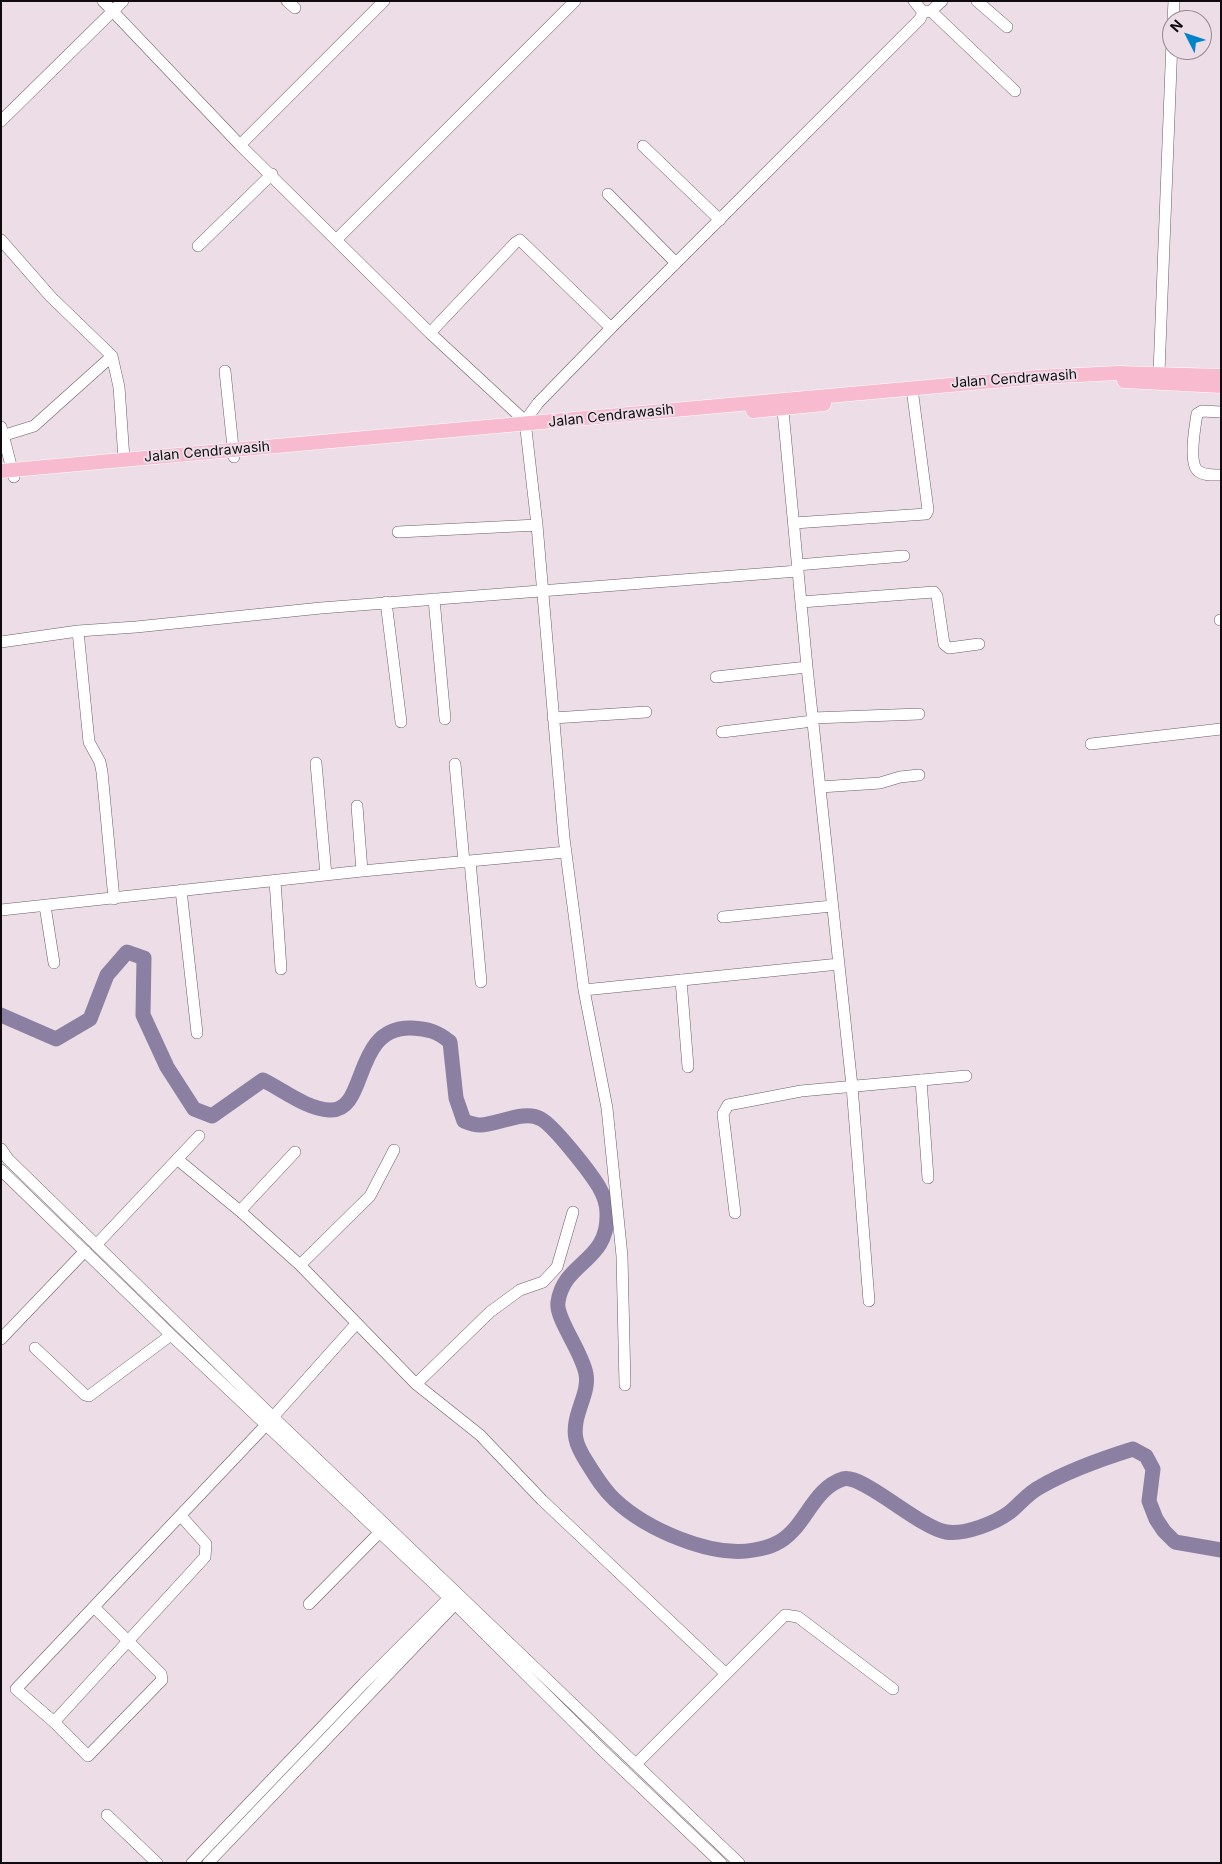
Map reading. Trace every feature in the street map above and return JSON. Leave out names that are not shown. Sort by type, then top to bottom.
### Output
[{"type":"main road","name":"Jalan Cendrawasih","points":[[8,474],[526,425],[783,403],[1055,376],[1159,372],[1221,376]]},
{"type":"main road","name":"Jalan Cendrawasih","points":[[783,403],[913,396],[1064,383],[1118,381],[1221,386]]},
{"type":"main road","name":"Jalan Cendrawasih","points":[[98,466],[124,459],[234,453]]},
{"type":"street","points":[[103,1],[240,144],[430,333],[526,425]]},
{"type":"street","points":[[2,119],[123,1]]},
{"type":"street","points":[[240,144],[384,1]]},
{"type":"street","points":[[337,239],[575,1]]},
{"type":"street","points":[[914,1],[1015,92]]},
{"type":"street","points":[[625,1385],[622,1256],[607,1108],[584,990],[566,852],[537,525],[526,425],[538,403],[611,328],[920,18],[942,1]]},
{"type":"street","points":[[978,1],[1006,27]]},
{"type":"street","points":[[1159,372],[1171,60]]},
{"type":"street","points":[[642,146],[720,220]]},
{"type":"street","points":[[198,246],[272,174]]},
{"type":"street","points":[[608,194],[676,264]]},
{"type":"street","points":[[1,240],[51,297],[112,356],[119,387],[124,459]]},
{"type":"street","points":[[430,333],[515,243],[520,240],[611,328]]},
{"type":"street","points":[[8,474],[3,431],[34,426],[112,356]]},
{"type":"street","points":[[225,371],[234,453]]},
{"type":"street","points":[[794,523],[926,514],[928,510],[913,396]]},
{"type":"street","points":[[783,403],[807,667],[852,1086],[869,1301]]},
{"type":"street","points":[[1221,412],[1202,411],[1197,414],[1192,456],[1198,471],[1203,474],[1221,475]]},
{"type":"street","points":[[398,532],[537,525]]},
{"type":"street","points":[[1,642],[78,631],[136,628],[386,602],[798,568],[904,556]]},
{"type":"street","points":[[801,602],[934,592],[937,596],[944,644],[949,648],[979,644]]},
{"type":"street","points":[[434,599],[445,719]]},
{"type":"street","points":[[386,602],[401,722]]},
{"type":"street","points":[[78,631],[89,742],[100,762],[102,772],[114,899]]},
{"type":"street","points":[[716,677],[807,667]]},
{"type":"street","points":[[553,718],[646,712]]},
{"type":"street","points":[[722,732],[813,720],[918,714]]},
{"type":"street","points":[[1091,744],[1221,729]]},
{"type":"street","points":[[316,763],[326,875]]},
{"type":"street","points":[[455,764],[480,982]]},
{"type":"street","points":[[820,787],[880,783],[900,777],[918,775]]},
{"type":"street","points":[[358,806],[362,871]]},
{"type":"street","points":[[1,910],[362,871],[566,852]]},
{"type":"street","points":[[275,881],[281,969]]},
{"type":"street","points":[[181,890],[197,1033]]},
{"type":"street","points":[[45,906],[54,963]]},
{"type":"street","points":[[723,917],[832,906]]},
{"type":"street","points":[[584,990],[839,964]]},
{"type":"street","points":[[681,980],[688,1067]]},
{"type":"street","points":[[735,1213],[723,1114],[726,1106],[800,1091],[966,1076]]},
{"type":"street","points":[[921,1080],[928,1178]]},
{"type":"street","points":[[96,1245],[199,1136]]},
{"type":"street","points":[[1,1149],[8,1159],[96,1245],[380,1532],[455,1598],[600,1748],[721,1863]]},
{"type":"street","points":[[300,1264],[370,1196],[394,1150]]},
{"type":"street","points":[[240,1210],[295,1152]]},
{"type":"street","points":[[176,1159],[240,1210],[300,1264],[416,1384],[480,1435],[542,1500],[726,1674]]},
{"type":"street","points":[[1,1170],[171,1336],[269,1421],[455,1598],[636,1764],[739,1863]]},
{"type":"street","points":[[416,1384],[455,1349],[490,1312],[520,1290],[543,1282],[552,1274],[557,1267],[573,1212]]},
{"type":"street","points":[[1,1339],[85,1251]]},
{"type":"street","points":[[94,1607],[161,1674],[160,1682],[90,1756],[16,1689],[94,1607],[182,1516],[356,1324]]},
{"type":"street","points":[[35,1348],[85,1395],[89,1396],[171,1336]]},
{"type":"street","points":[[54,1722],[206,1557],[206,1544],[182,1516]]},
{"type":"street","points":[[309,1604],[380,1532]]},
{"type":"street","points":[[192,1863],[364,1683],[455,1598]]},
{"type":"street","points":[[208,1863],[455,1598]]},
{"type":"street","points":[[636,1764],[786,1615],[791,1614],[806,1622],[893,1689]]},
{"type":"street","points":[[107,1815],[157,1863]]},
{"type":"waterway","points":[[1,1015],[56,1039],[90,1019],[107,975],[127,952],[144,958],[143,1015],[167,1067],[194,1109],[212,1116],[263,1080],[312,1106],[329,1110],[342,1107],[350,1098],[357,1085],[369,1054],[378,1041],[392,1031],[411,1028],[422,1029],[432,1031],[445,1038],[450,1042],[456,1098],[464,1121],[480,1125],[527,1116],[541,1119],[554,1130],[571,1150],[602,1193],[607,1213],[606,1229],[601,1242],[594,1252],[568,1278],[562,1288],[558,1302],[558,1309],[564,1326],[580,1355],[586,1374],[587,1382],[576,1422],[576,1439],[584,1458],[611,1496],[628,1511],[661,1531],[680,1539],[718,1550],[737,1551],[764,1548],[775,1544],[794,1530],[815,1501],[832,1484],[843,1479],[852,1479],[877,1492],[934,1528],[946,1532],[962,1532],[988,1524],[1004,1516],[1036,1489],[1062,1475],[1133,1449],[1146,1456],[1153,1469],[1149,1501],[1156,1519],[1164,1531],[1175,1542],[1221,1550]]}]
